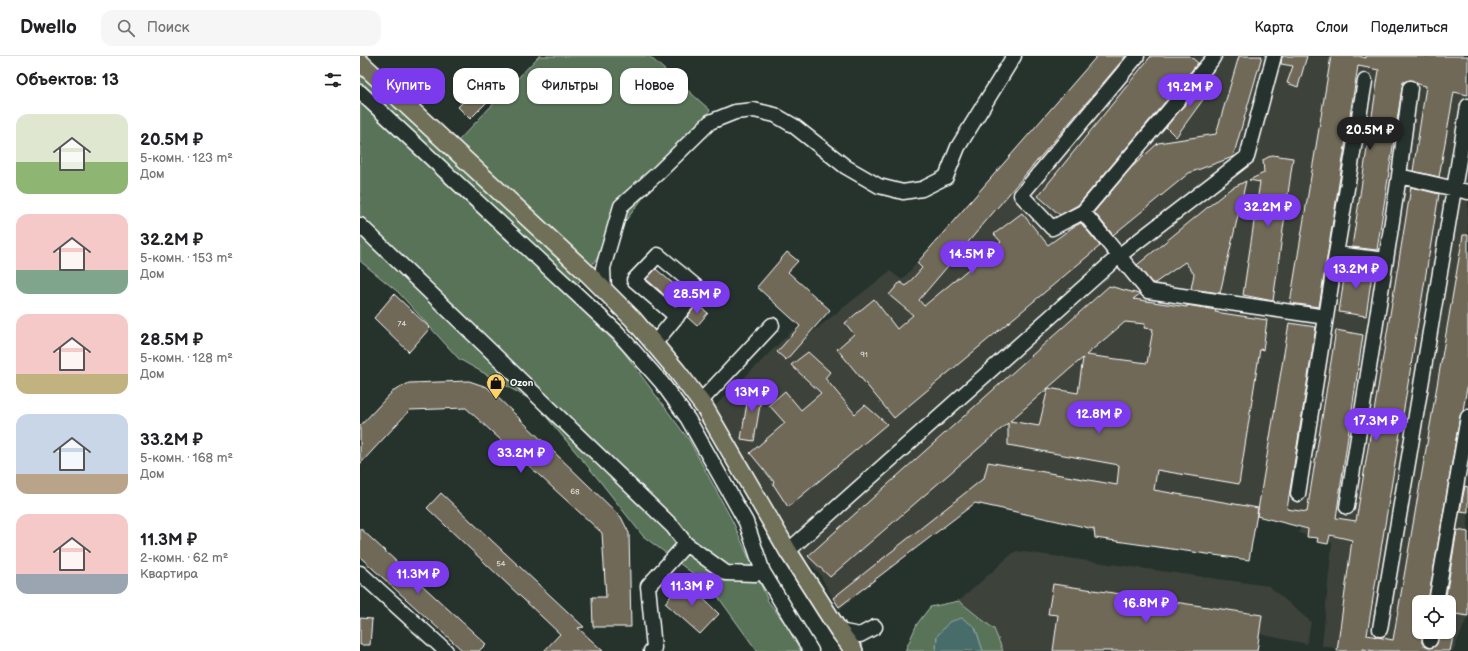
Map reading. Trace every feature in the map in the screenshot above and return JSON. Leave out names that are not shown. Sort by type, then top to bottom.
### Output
[{"type":"main road","points":[[360,62],[604,290],[632,319],[677,371],[700,402],[788,551],[839,631],[854,651]]},
{"type":"street","points":[[604,290],[603,268],[621,206],[658,173],[710,122],[735,112],[754,110],[775,115],[794,126],[846,167],[879,186],[903,192],[922,189],[946,177],[958,148],[1014,56]]},
{"type":"street","points":[[1137,56],[1021,195],[1052,228],[1083,212],[1211,62],[1214,56]]},
{"type":"street","points":[[788,551],[1120,256],[1247,157],[1274,56]]},
{"type":"street","points":[[1298,494],[1365,81]]},
{"type":"street","points":[[1347,507],[1399,176],[1410,88]]},
{"type":"street","points":[[360,92],[618,333],[662,383],[688,419],[746,522],[763,572],[812,651]]},
{"type":"street","points":[[1380,629],[1461,191],[1468,106]]},
{"type":"street","points":[[1399,176],[1461,191]]},
{"type":"street","points":[[1083,212],[1148,291],[1326,317]]},
{"type":"street","points":[[360,225],[674,527],[686,544],[726,572],[755,574],[763,572]]},
{"type":"street","points":[[1336,254],[1386,260]]},
{"type":"street","points":[[654,344],[677,316],[699,289],[658,255],[634,280],[677,316]]},
{"type":"street","points":[[700,402],[772,325]]},
{"type":"street","points":[[1437,595],[1468,417]]},
{"type":"street","points":[[652,651],[654,648],[648,586],[686,544]]},
{"type":"street","points":[[360,573],[446,651]]},
{"type":"street","points":[[839,631],[860,636],[876,627]]},
{"type":"shaded area","points":[[1097,56],[1468,56],[1468,616],[1453,651],[1351,651],[1322,646],[1332,543],[1299,533],[1301,523],[1258,511],[1249,555],[1090,532],[1080,522],[974,500],[839,610],[819,573],[802,556],[763,488],[713,408],[793,330],[806,337],[890,271],[902,280]]},
{"type":"shaded area","points":[[1017,551],[1269,586],[1311,622],[1307,644],[1259,634],[1262,615],[1053,584],[1049,614],[1058,615],[1053,651],[1003,651],[994,629],[959,601]]},
{"type":"green space","points":[[360,56],[374,68],[372,68],[372,104],[414,104],[457,142],[493,104],[519,104],[519,77],[527,69],[527,104],[612,104],[612,68],[528,68],[539,56],[649,56],[663,68],[620,68],[620,104],[688,104],[688,91],[710,110],[569,295],[623,351],[689,440],[733,522],[768,601],[806,651],[757,651],[711,587],[643,536],[595,475],[533,401],[459,359],[398,292],[360,261]]},
{"type":"green space","points":[[959,601],[994,629],[1003,651],[983,651],[975,627],[937,636],[936,651],[905,651],[917,624],[930,607]]},
{"type":"water","points":[[962,618],[975,627],[983,651],[936,651],[937,636],[949,622]]},
{"type":"building","points":[[1097,56],[1126,56],[919,300],[924,306],[1001,242],[994,234],[1022,213],[1048,245],[1081,223],[1100,246],[894,418],[837,349],[854,334],[845,323],[874,299],[897,329],[913,315],[889,295],[900,282],[906,286],[922,268],[917,263]]},
{"type":"building","points":[[1151,56],[1190,56],[1198,63],[1078,205],[1060,215],[1038,196]]},
{"type":"building","points":[[1239,56],[1262,56],[1233,157],[1189,173],[1113,235],[1094,212],[1131,168],[1158,143],[1216,134]]},
{"type":"building","points":[[1282,56],[1307,56],[1298,87],[1287,83],[1293,66],[1281,64]]},
{"type":"building","points":[[1331,56],[1359,56],[1366,58],[1366,56],[1468,56],[1468,95],[1454,92],[1439,177],[1413,171],[1426,86],[1411,80],[1403,82],[1377,250],[1352,247],[1379,70],[1358,66],[1319,307],[1290,303]]},
{"type":"building","points":[[1208,77],[1215,83],[1176,137],[1166,127]]},
{"type":"building","points":[[461,104],[485,104],[470,119],[458,107]]},
{"type":"building","points":[[1272,155],[1293,158],[1273,301],[1243,295],[1260,182],[1249,180],[1264,173],[1263,160]]},
{"type":"building","points":[[1246,181],[1220,293],[1191,289],[1194,274],[1185,262],[1155,283],[1152,283],[1137,265],[1230,189]]},
{"type":"building","points":[[1411,187],[1439,194],[1367,635],[1393,640],[1463,235],[1468,235],[1468,382],[1463,410],[1460,416],[1429,595],[1412,595],[1412,639],[1422,639],[1422,643],[1429,648],[1436,645],[1437,639],[1453,639],[1450,651],[1374,651],[1363,649],[1363,651],[1337,651],[1352,540],[1330,535],[1328,544],[1317,542],[1318,538],[1307,537],[1308,529],[1257,516],[1289,323],[1316,327],[1287,509],[1307,512],[1336,330],[1363,335],[1336,518],[1356,521]]},
{"type":"building","points":[[787,252],[798,261],[788,272],[830,310],[786,360],[777,352],[800,326],[757,287]]},
{"type":"building","points":[[1350,264],[1373,267],[1366,316],[1339,312],[1346,265],[1350,266]]},
{"type":"building","points":[[656,269],[684,293],[675,304],[646,279]]},
{"type":"building","points":[[1109,286],[1140,294],[1133,299],[1187,307],[1187,305],[1216,310],[1215,312],[1267,320],[1263,350],[1260,349],[1239,484],[1157,470],[1154,490],[1258,508],[1249,560],[1095,538],[1094,529],[975,503],[839,607],[833,598],[984,478],[988,462],[1117,485],[1119,465],[1008,445],[1008,423],[830,577],[808,556]],"holes":[[[1125,322],[1145,324],[1144,328],[1153,329],[1147,363],[1086,355]],[[1083,358],[1078,393],[1048,388]],[[1048,388],[1039,426],[1010,421]]]},
{"type":"building","points":[[394,294],[430,328],[409,352],[374,318]]},
{"type":"building","points":[[697,304],[708,313],[697,326],[687,317]]},
{"type":"building","points":[[808,352],[830,372],[825,378],[855,414],[865,405],[887,424],[788,507],[773,484],[774,482],[750,453],[785,423],[769,405],[785,391],[801,410],[821,393],[791,365]]},
{"type":"building","points":[[469,381],[487,387],[621,517],[629,533],[631,627],[593,627],[592,597],[606,597],[602,533],[466,408],[410,410],[360,464],[360,426],[392,392],[409,383]]},
{"type":"building","points":[[750,385],[763,387],[754,441],[741,439]]},
{"type":"building","points":[[1465,486],[1468,487],[1468,512],[1460,511]]},
{"type":"building","points":[[441,493],[584,627],[578,628],[603,651],[544,651],[560,634],[427,508]]},
{"type":"building","points":[[360,528],[486,644],[479,651],[463,651],[360,557]]},
{"type":"building","points":[[1457,530],[1468,532],[1468,616],[1456,614],[1456,595],[1446,595]]},
{"type":"building","points":[[684,580],[719,614],[700,634],[665,603]]},
{"type":"building","points":[[1053,584],[1262,615],[1257,651],[1053,651],[1058,615],[1048,614]]},
{"type":"building","points":[[360,618],[372,619],[370,645],[360,645]]},
{"type":"place","name":"Ozon","points":[[496,400]]}]
